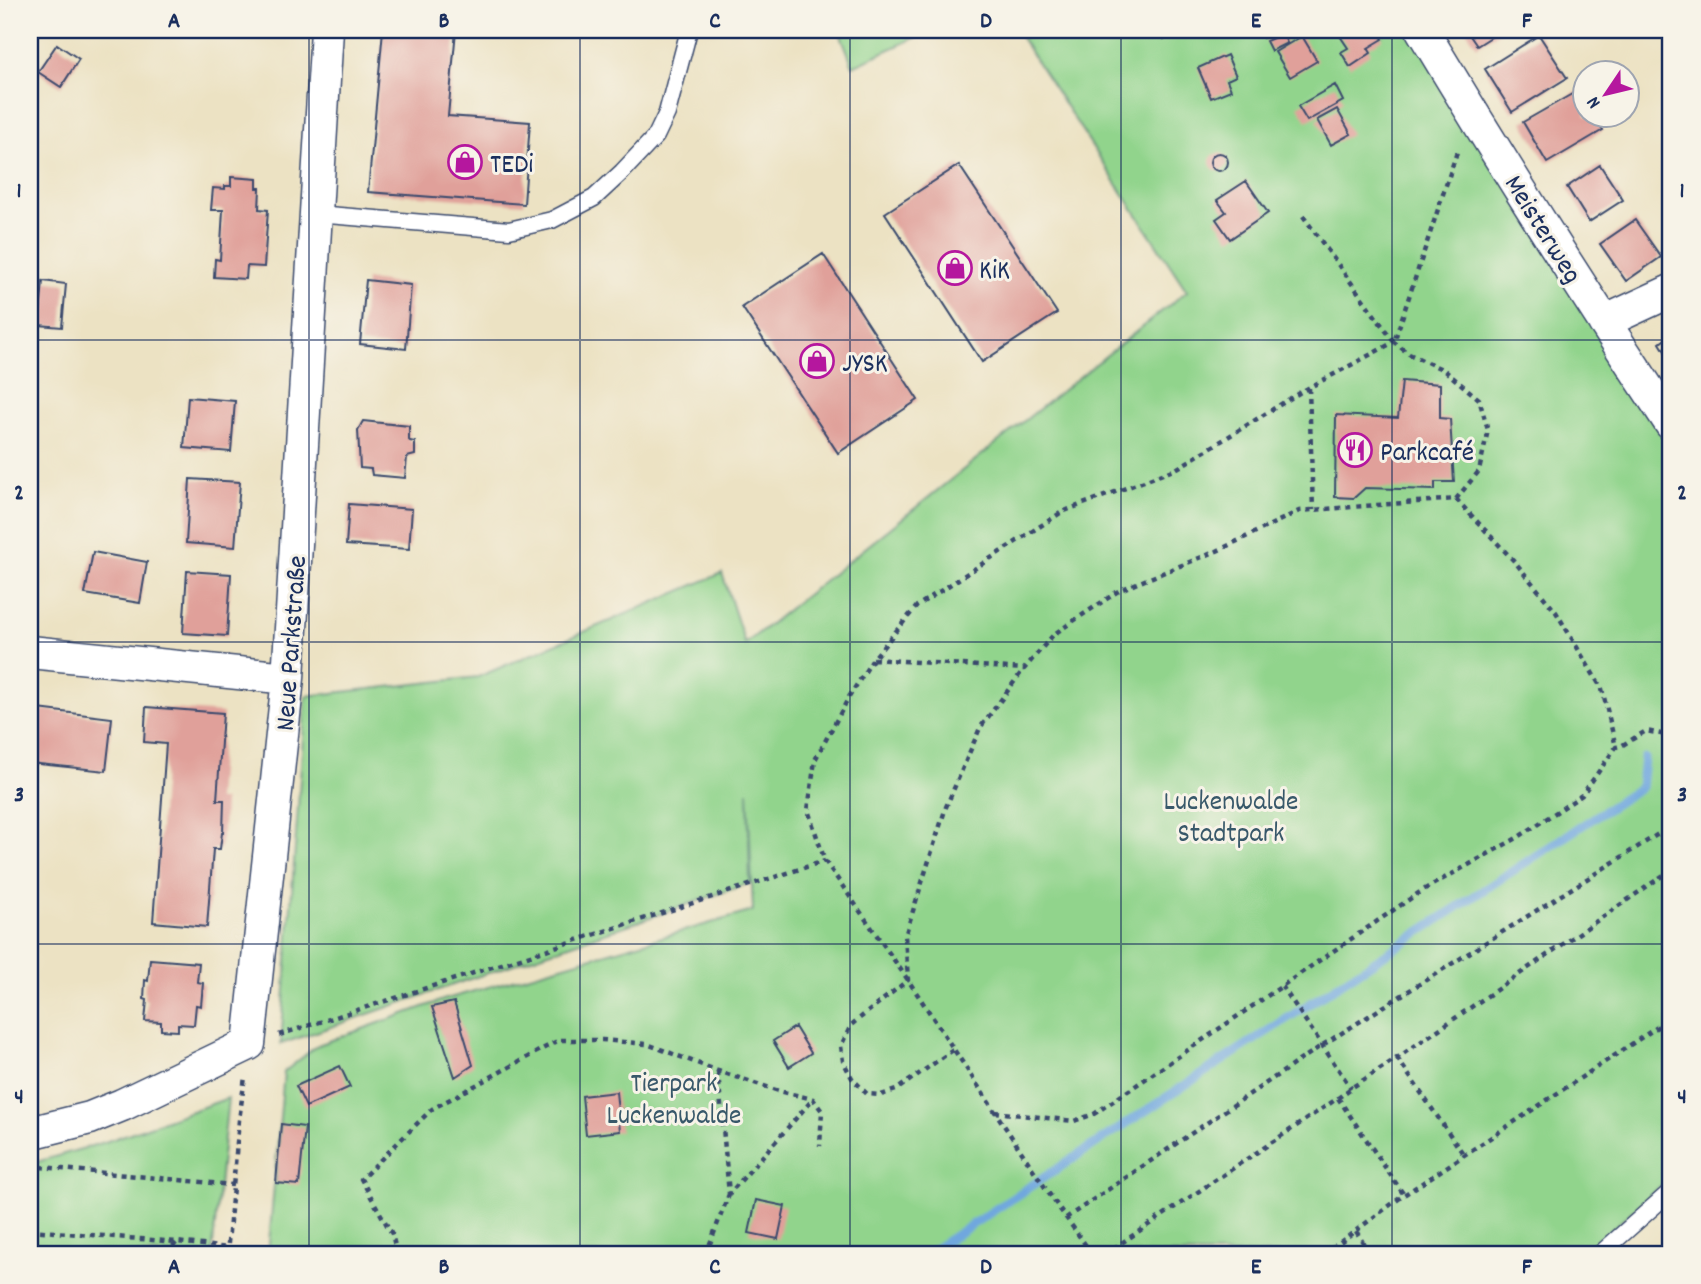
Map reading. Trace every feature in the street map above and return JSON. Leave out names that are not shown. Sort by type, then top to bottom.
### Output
[{"type":"street","name":"Neue Parkstraße","points":[[249,1044],[288,678],[327,30]]},
{"type":"street","name":"Meisterweg","points":[[1422,30],[1604,322],[1671,424]]},
{"type":"street","points":[[1604,322],[1671,291]]},
{"type":"street","points":[[30,652],[288,678]]},
{"type":"street","points":[[30,1133],[101,1114],[249,1044]]},
{"type":"lane","points":[[316,214],[509,230],[552,219],[594,198],[656,136],[667,113],[689,30]]},
{"type":"lane","points":[[1600,1254],[1671,1191]]},
{"type":"path","points":[[1092,1254],[825,861],[808,810],[815,760],[873,659],[917,607],[1062,512],[1176,469],[1309,388],[1394,342],[1471,111]]},
{"type":"path","points":[[908,980],[905,936],[946,807],[980,728],[1054,634],[1120,590],[1217,551],[1299,511],[1456,499],[1479,471],[1488,430],[1479,399],[1444,370],[1409,354],[1394,342],[1303,216]]},
{"type":"path","points":[[1309,388],[1313,510]]},
{"type":"path","points":[[1456,499],[1515,562],[1556,612],[1602,689],[1616,747]]},
{"type":"path","points":[[873,659],[1024,669]]},
{"type":"path","points":[[994,1112],[1074,1121],[1094,1114],[1423,890],[1517,838],[1582,795],[1616,747],[1646,732],[1671,736]]},
{"type":"path","points":[[1066,1219],[1321,1046],[1671,826]]},
{"type":"path","points":[[30,1230],[177,1242],[227,1251],[249,1044],[825,861]]},
{"type":"path","points":[[1105,1254],[1671,870]]},
{"type":"path","points":[[908,980],[851,1025],[841,1046],[843,1061],[852,1078],[867,1094],[881,1095],[896,1090],[953,1050]]},
{"type":"path","points":[[1282,986],[1351,1088]]},
{"type":"path","points":[[1324,1254],[1404,1195],[1671,1018]]},
{"type":"path","points":[[397,1254],[392,1234],[361,1179],[432,1109],[559,1040],[647,1044],[779,1091],[813,1098],[822,1111],[820,1146]]},
{"type":"path","points":[[1397,1058],[1464,1155]]},
{"type":"path","points":[[718,1071],[729,1195]]},
{"type":"path","points":[[706,1254],[729,1195],[813,1098]]},
{"type":"path","points":[[1338,1098],[1404,1195]]},
{"type":"path","points":[[30,1166],[233,1185]]},
{"type":"path","points":[[1356,1231],[1370,1254]]},
{"type":"path","points":[[166,1254],[177,1242]]},
{"type":"green space","points":[[839,30],[932,30],[853,66]]},
{"type":"green space","name":"Luckenwalde Stadtpark","points":[[1016,30],[1422,30],[1671,420],[1671,1177],[1584,1254],[268,1254],[284,1072],[318,1045],[443,1000],[753,911],[748,791],[750,883],[281,1044],[306,696],[478,677],[722,573],[745,644],[1187,291]]},
{"type":"green space","points":[[228,1098],[212,1254],[30,1254],[30,1164],[105,1142]]},
{"type":"building","points":[[383,30],[456,30],[448,116],[530,122],[524,204],[368,192]]},
{"type":"building","points":[[1161,30],[1186,30],[1164,39]]},
{"type":"building","points":[[1259,30],[1278,30],[1263,38]]},
{"type":"building","points":[[1336,30],[1377,30],[1383,39],[1368,48],[1371,53],[1350,67],[1341,52],[1348,48]]},
{"type":"building","points":[[1466,30],[1502,30],[1477,46]]},
{"type":"building","points":[[1283,34],[1287,43],[1271,51],[1266,41]]},
{"type":"building","points":[[1539,35],[1567,78],[1512,112],[1485,69]]},
{"type":"building","points":[[1302,36],[1317,61],[1290,77],[1275,52]]},
{"type":"building","points":[[57,44],[79,59],[61,87],[38,72]]},
{"type":"building","points":[[1227,55],[1236,76],[1227,80],[1231,90],[1211,98],[1198,68]]},
{"type":"building","points":[[1335,85],[1343,101],[1307,121],[1298,106]]},
{"type":"building","points":[[1572,94],[1572,130],[1603,130],[1547,163],[1523,122]]},
{"type":"building","points":[[1337,109],[1351,134],[1331,145],[1317,120]]},
{"type":"building","points":[[1219,153],[1227,158],[1228,162],[1223,170],[1219,171],[1211,166],[1210,162],[1215,154]]},
{"type":"building","points":[[959,165],[1057,313],[982,362],[885,213]]},
{"type":"building","points":[[1600,165],[1623,200],[1589,222],[1567,187]]},
{"type":"building","points":[[231,177],[257,179],[257,188],[260,188],[259,209],[268,210],[264,267],[247,266],[246,279],[214,277],[215,259],[220,260],[223,210],[211,210],[213,188],[225,189],[225,186],[231,186]]},
{"type":"building","points":[[1246,181],[1268,213],[1230,239],[1216,219],[1226,212],[1217,200]]},
{"type":"building","points":[[1635,220],[1661,257],[1626,281],[1600,244]]},
{"type":"building","points":[[823,254],[918,400],[838,453],[742,307]]},
{"type":"building","points":[[366,280],[411,285],[406,349],[360,344]]},
{"type":"building","points":[[43,281],[66,284],[62,327],[39,325]]},
{"type":"building","points":[[1671,335],[1671,361],[1660,343]]},
{"type":"building","points":[[1402,381],[1440,384],[1440,418],[1450,419],[1454,482],[1435,482],[1435,490],[1365,488],[1354,498],[1335,497],[1336,415],[1398,418]]},
{"type":"building","points":[[188,397],[235,401],[231,452],[184,448]]},
{"type":"building","points":[[363,421],[409,426],[409,440],[415,442],[415,455],[407,457],[405,478],[372,475],[371,469],[360,468],[358,430]]},
{"type":"building","points":[[190,479],[240,482],[235,547],[186,543]]},
{"type":"building","points":[[349,504],[412,509],[409,549],[346,545]]},
{"type":"building","points":[[93,552],[147,562],[140,603],[85,594]]},
{"type":"building","points":[[187,571],[231,574],[227,636],[183,633]]},
{"type":"building","points":[[146,707],[223,713],[217,800],[224,800],[223,833],[220,849],[213,849],[207,927],[153,922],[166,744],[144,742]]},
{"type":"building","points":[[30,708],[112,718],[106,771],[30,763]]},
{"type":"building","points":[[150,959],[199,963],[197,982],[203,983],[201,1006],[196,1005],[194,1025],[178,1024],[178,1031],[161,1030],[161,1022],[145,1021],[145,980],[148,981]]},
{"type":"building","points":[[454,1002],[473,1065],[455,1077],[432,1007]]},
{"type":"building","points":[[795,1027],[811,1053],[789,1067],[773,1041]]},
{"type":"building","points":[[340,1066],[350,1087],[306,1107],[296,1086]]},
{"type":"building","points":[[616,1092],[620,1131],[586,1135],[582,1096]]},
{"type":"building","points":[[281,1124],[305,1127],[299,1185],[276,1183]]},
{"type":"building","points":[[756,1200],[785,1206],[778,1239],[749,1233]]},
{"type":"waterway","points":[[927,1254],[1641,787],[1644,758]]},
{"type":"place","name":"TEDi","points":[[465,162]]},
{"type":"place","name":"KiK","points":[[955,268]]},
{"type":"place","name":"JYSK","points":[[817,361]]},
{"type":"place","name":"Parkcafé","points":[[1355,450]]},
{"type":"park label","name":"Tierpark Luckenwalde","points":[[674,1097]]}]
